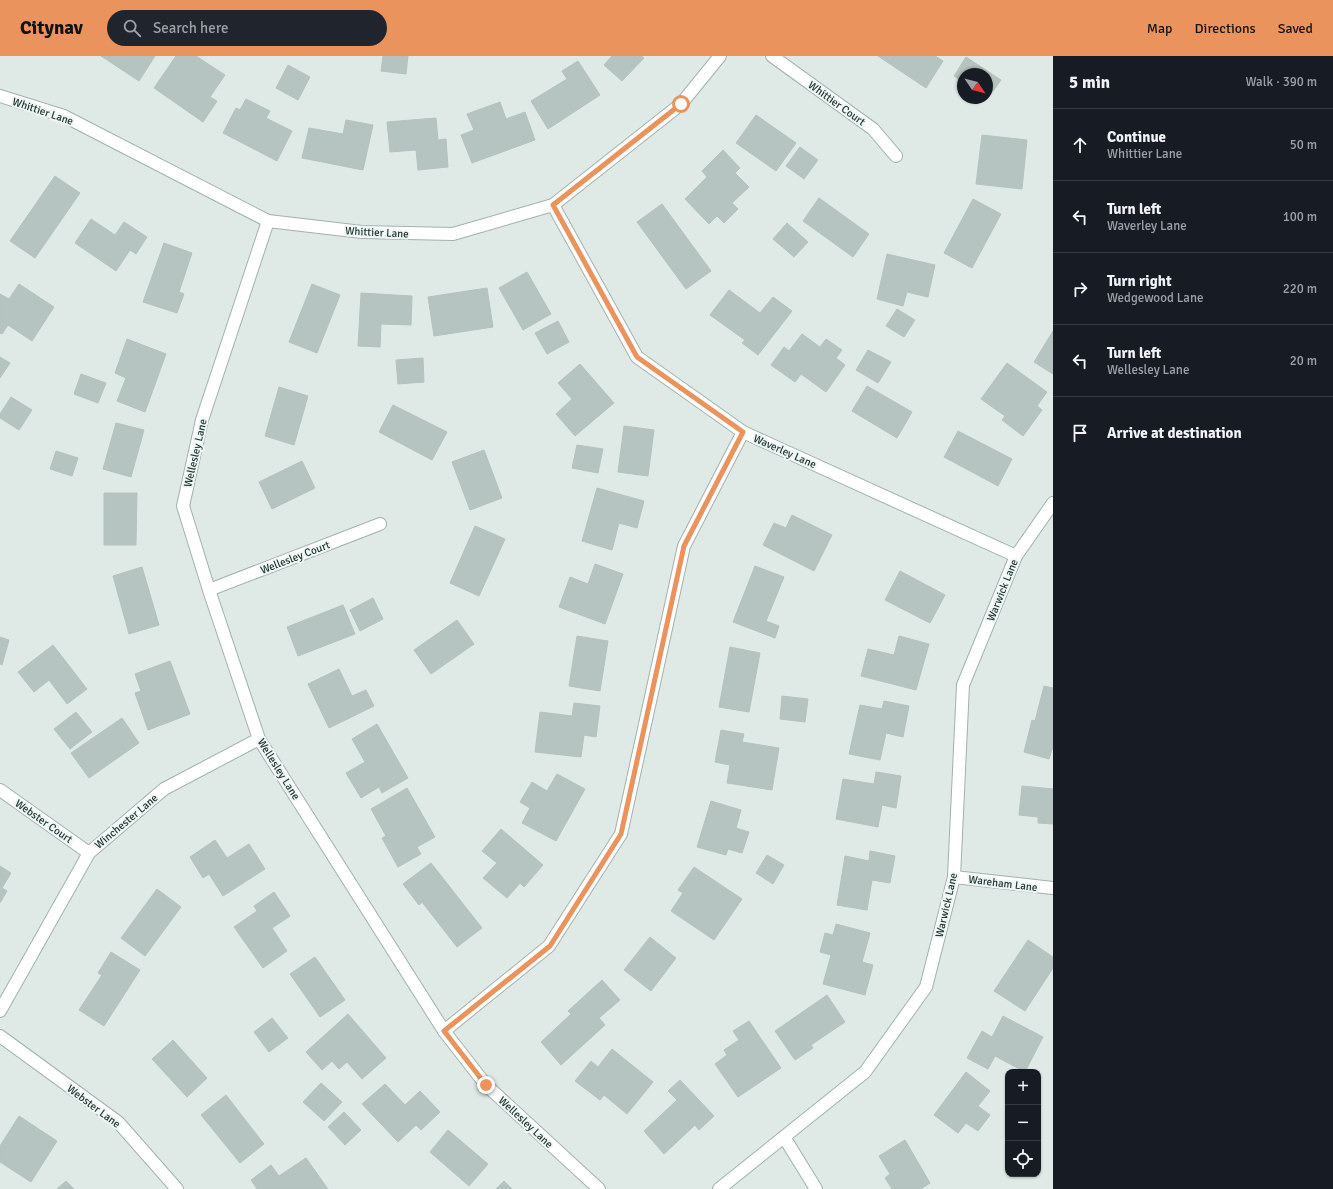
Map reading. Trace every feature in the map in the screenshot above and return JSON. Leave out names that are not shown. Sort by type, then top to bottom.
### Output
[{"type":"street","name":"Whittier Lane","points":[[0,96],[64,116],[268,221],[362,232],[454,234],[553,205],[681,104],[720,56]]},
{"type":"street","name":"Whittier Court","points":[[772,56],[873,129],[896,156]]},
{"type":"street","name":"Waverley Lane","points":[[553,205],[637,357],[743,432],[1016,556]]},
{"type":"street","name":"Wellesley Lane","points":[[268,221],[202,420],[183,506],[209,590],[259,739],[444,1031],[486,1085],[599,1189]]},
{"type":"street","points":[[444,1031],[550,946],[621,834],[684,546],[743,432]]},
{"type":"street","name":"Warwick Lane","points":[[719,1189],[865,1072],[926,988],[954,877],[963,686],[1016,556],[1053,503]]},
{"type":"street","name":"Wellesley Court","points":[[209,590],[380,524]]},
{"type":"street","name":"Winchester Lane","points":[[0,1011],[89,853],[164,789],[259,739]]},
{"type":"street","name":"Webster Court","points":[[0,790],[89,853]]},
{"type":"street","name":"Wareham Lane","points":[[954,877],[1053,888]]},
{"type":"street","name":"Webster Lane","points":[[0,1036],[118,1122],[177,1189]]},
{"type":"street","points":[[784,1137],[816,1189]]},
{"type":"building","points":[[101,56],[155,56],[139,81]]},
{"type":"building","points":[[176,56],[196,56],[225,75],[210,97],[217,101],[203,122],[154,88]]},
{"type":"building","points":[[383,56],[408,56],[406,74],[381,71]]},
{"type":"building","points":[[612,56],[641,56],[644,58],[622,81],[604,65]]},
{"type":"building","points":[[878,56],[935,56],[943,61],[926,88]]},
{"type":"building","points":[[966,57],[983,68],[959,68]]},
{"type":"building","points":[[578,61],[600,95],[548,129],[531,101],[567,79],[562,71]]},
{"type":"building","points":[[288,65],[310,77],[298,100],[276,88]]},
{"type":"building","points":[[957,71],[957,78],[954,76]]},
{"type":"building","points":[[993,75],[1001,80],[993,91]]},
{"type":"building","points":[[246,99],[270,111],[266,118],[292,131],[277,161],[223,133],[236,108],[240,110]]},
{"type":"building","points":[[500,102],[506,119],[525,112],[535,140],[472,163],[461,135],[474,130],[467,114]]},
{"type":"building","points":[[756,115],[796,143],[776,171],[736,143]]},
{"type":"building","points":[[436,118],[438,140],[446,139],[448,167],[418,170],[416,150],[390,152],[387,122]]},
{"type":"building","points":[[346,120],[373,125],[363,170],[302,158],[309,128],[343,134]]},
{"type":"building","points":[[982,135],[1027,140],[1022,189],[976,184]]},
{"type":"building","points":[[800,147],[818,160],[804,179],[786,166]]},
{"type":"building","points":[[723,150],[740,168],[735,173],[749,187],[732,203],[738,209],[724,223],[717,216],[709,224],[685,199],[707,177],[702,171]]},
{"type":"building","points":[[55,176],[80,193],[35,258],[10,241]]},
{"type":"building","points":[[819,198],[869,234],[853,257],[803,221]]},
{"type":"building","points":[[973,199],[1001,214],[972,268],[944,253]]},
{"type":"building","points":[[662,204],[711,271],[686,289],[637,222]]},
{"type":"building","points":[[91,219],[115,235],[124,222],[147,237],[136,254],[130,250],[116,271],[75,243]]},
{"type":"building","points":[[787,223],[808,242],[794,257],[773,239]]},
{"type":"building","points":[[164,243],[192,253],[179,292],[184,294],[177,313],[143,302]]},
{"type":"building","points":[[887,254],[935,265],[928,297],[907,292],[903,306],[877,299]]},
{"type":"building","points":[[527,272],[551,314],[523,330],[499,288]]},
{"type":"building","points":[[19,284],[54,307],[32,341],[8,325],[2,334],[0,333],[0,294],[9,299]]},
{"type":"building","points":[[312,284],[340,295],[317,353],[289,342]]},
{"type":"building","points":[[487,288],[493,327],[434,336],[428,297]]},
{"type":"building","points":[[729,290],[760,313],[773,297],[792,311],[758,355],[742,343],[745,340],[710,315]]},
{"type":"building","points":[[361,293],[412,296],[411,325],[381,324],[380,347],[358,346]]},
{"type":"building","points":[[897,309],[915,320],[904,337],[886,326]]},
{"type":"building","points":[[558,321],[569,342],[547,354],[535,333]]},
{"type":"building","points":[[1053,331],[1053,374],[1034,362]]},
{"type":"building","points":[[802,334],[820,347],[826,339],[842,350],[836,358],[845,365],[826,392],[801,374],[795,382],[771,365],[784,347],[789,351]]},
{"type":"building","points":[[127,339],[166,354],[145,412],[117,401],[126,378],[115,373]]},
{"type":"building","points":[[868,350],[891,362],[878,383],[856,370]]},
{"type":"building","points":[[0,357],[10,363],[0,378]]},
{"type":"building","points":[[423,358],[424,382],[398,384],[396,360]]},
{"type":"building","points":[[1007,363],[1047,392],[1037,406],[1042,410],[1023,436],[1002,420],[1005,416],[981,399]]},
{"type":"building","points":[[580,364],[614,403],[575,436],[556,414],[572,399],[558,383]]},
{"type":"building","points":[[81,374],[106,383],[98,403],[74,394]]},
{"type":"building","points":[[867,386],[912,412],[897,438],[852,411]]},
{"type":"building","points":[[279,387],[308,396],[294,445],[265,436]]},
{"type":"building","points":[[11,397],[32,410],[19,430],[0,418],[0,414]]},
{"type":"building","points":[[393,405],[447,432],[432,460],[379,432]]},
{"type":"building","points":[[116,423],[144,430],[131,477],[103,469]]},
{"type":"building","points":[[624,426],[654,430],[648,476],[618,472]]},
{"type":"building","points":[[958,431],[1012,459],[998,486],[944,457]]},
{"type":"building","points":[[577,445],[603,449],[598,473],[572,468]]},
{"type":"building","points":[[484,450],[502,498],[470,510],[452,462]]},
{"type":"building","points":[[56,451],[78,458],[72,476],[50,469]]},
{"type":"building","points":[[302,461],[315,488],[272,509],[259,482]]},
{"type":"building","points":[[597,488],[644,501],[637,528],[619,523],[612,550],[582,541]]},
{"type":"building","points":[[104,493],[137,493],[136,545],[104,545]]},
{"type":"building","points":[[792,515],[832,535],[814,571],[763,545],[774,523],[786,528]]},
{"type":"building","points":[[475,526],[505,539],[479,596],[450,583]]},
{"type":"building","points":[[595,564],[623,574],[605,624],[559,607],[570,577],[588,584]]},
{"type":"building","points":[[755,566],[784,577],[766,621],[779,626],[775,638],[733,622]]},
{"type":"building","points":[[142,567],[159,625],[129,634],[113,576]]},
{"type":"building","points":[[900,571],[945,595],[930,623],[885,600]]},
{"type":"building","points":[[373,598],[383,619],[360,631],[350,610]]},
{"type":"building","points":[[343,605],[355,634],[298,656],[287,627]]},
{"type":"building","points":[[457,620],[474,644],[431,674],[414,650]]},
{"type":"building","points":[[577,636],[608,641],[600,691],[569,686]]},
{"type":"building","points":[[899,636],[929,644],[916,690],[861,676],[868,649],[894,655]]},
{"type":"building","points":[[0,637],[9,640],[2,665],[0,664]]},
{"type":"building","points":[[53,645],[87,689],[67,704],[49,680],[34,692],[18,672]]},
{"type":"building","points":[[730,647],[760,653],[749,712],[719,707]]},
{"type":"building","points":[[170,661],[190,714],[148,730],[135,693],[141,691],[135,674]]},
{"type":"building","points":[[339,669],[352,696],[366,690],[374,706],[329,728],[308,684]]},
{"type":"building","points":[[1044,686],[1053,688],[1053,749],[1049,759],[1024,752],[1032,720],[1035,721]]},
{"type":"building","points":[[782,696],[808,699],[805,722],[780,719]]},
{"type":"building","points":[[884,701],[909,706],[903,737],[886,733],[880,760],[849,754],[860,705],[882,709]]},
{"type":"building","points":[[574,703],[600,706],[596,737],[584,735],[581,757],[535,752],[540,712],[572,716]]},
{"type":"building","points":[[76,712],[92,732],[70,749],[54,729]]},
{"type":"building","points":[[122,718],[139,743],[89,778],[71,753]]},
{"type":"building","points":[[377,724],[408,778],[382,793],[379,787],[361,798],[346,773],[365,762],[352,739]]},
{"type":"building","points":[[721,730],[744,734],[742,742],[779,748],[772,790],[727,783],[730,765],[715,762]]},
{"type":"building","points":[[876,772],[901,776],[896,808],[882,805],[878,827],[836,819],[843,779],[874,784]]},
{"type":"building","points":[[557,774],[585,789],[556,841],[522,823],[530,808],[520,802],[532,782],[547,791]]},
{"type":"building","points":[[1022,786],[1053,789],[1053,824],[1038,823],[1038,817],[1019,815]]},
{"type":"building","points":[[407,788],[435,837],[417,847],[421,854],[398,867],[382,838],[386,836],[371,809]]},
{"type":"building","points":[[711,801],[741,810],[736,828],[749,832],[742,853],[728,849],[726,855],[697,847]]},
{"type":"building","points":[[501,829],[543,865],[524,887],[520,883],[507,898],[483,878],[497,863],[482,851]]},
{"type":"building","points":[[215,840],[227,858],[249,844],[265,869],[223,896],[209,874],[203,878],[190,857]]},
{"type":"building","points":[[870,851],[895,856],[890,883],[872,880],[867,910],[837,905],[845,856],[869,861]]},
{"type":"building","points":[[767,855],[784,865],[773,884],[756,873]]},
{"type":"building","points":[[431,863],[482,928],[457,947],[422,902],[419,905],[403,884]]},
{"type":"building","points":[[0,866],[11,873],[2,888],[7,891],[0,903]]},
{"type":"building","points":[[694,867],[742,899],[714,940],[671,911],[683,893],[678,890]]},
{"type":"building","points":[[157,889],[181,907],[145,956],[121,938]]},
{"type":"building","points":[[274,892],[290,916],[272,928],[287,951],[263,968],[234,927],[257,911],[254,906]]},
{"type":"building","points":[[836,924],[870,933],[862,962],[873,965],[865,995],[823,984],[831,955],[820,952],[825,933],[833,935]]},
{"type":"building","points":[[650,937],[676,958],[651,991],[624,970]]},
{"type":"building","points":[[1028,940],[1053,957],[1053,968],[1025,1011],[994,991]]},
{"type":"building","points":[[111,952],[140,970],[104,1026],[79,1010],[102,975],[98,973]]},
{"type":"building","points":[[315,957],[345,1000],[320,1017],[290,974]]},
{"type":"building","points":[[602,980],[620,1000],[599,1018],[605,1025],[561,1065],[541,1042],[571,1014],[568,1011]]},
{"type":"building","points":[[827,995],[845,1022],[811,1045],[813,1048],[795,1060],[775,1031]]},
{"type":"building","points":[[348,1014],[386,1058],[362,1079],[347,1062],[339,1069],[332,1061],[322,1070],[306,1052]]},
{"type":"building","points":[[1003,1016],[1043,1037],[1027,1069],[1019,1069],[995,1056],[988,1069],[967,1058],[982,1031],[992,1037]]},
{"type":"building","points":[[272,1018],[288,1038],[269,1052],[254,1032]]},
{"type":"building","points":[[749,1021],[781,1068],[738,1097],[715,1064],[727,1055],[724,1050],[739,1040],[733,1031]]},
{"type":"building","points":[[173,1040],[207,1078],[187,1097],[152,1059]]},
{"type":"building","points":[[612,1049],[653,1082],[627,1114],[604,1095],[600,1100],[575,1081],[591,1061],[598,1067]]},
{"type":"building","points":[[966,1072],[990,1091],[978,1106],[990,1115],[978,1131],[966,1123],[958,1133],[934,1115]]},
{"type":"building","points":[[680,1080],[714,1116],[699,1130],[695,1125],[664,1154],[644,1131],[677,1100],[668,1091]]},
{"type":"building","points":[[321,1083],[342,1102],[324,1121],[303,1102]]},
{"type":"building","points":[[385,1084],[405,1105],[420,1091],[440,1112],[421,1130],[416,1125],[398,1142],[362,1104]]},
{"type":"building","points":[[226,1095],[264,1144],[240,1163],[201,1115]]},
{"type":"building","points":[[344,1112],[361,1130],[345,1145],[328,1127]]},
{"type":"building","points":[[19,1116],[57,1141],[31,1182],[0,1162],[0,1146]]},
{"type":"building","points":[[448,1130],[488,1164],[469,1186],[430,1152]]},
{"type":"building","points":[[905,1140],[930,1183],[921,1189],[892,1189],[885,1178],[890,1174],[879,1156]]},
{"type":"building","points":[[306,1158],[328,1189],[257,1189],[251,1180],[271,1165],[279,1176]]},
{"type":"building","points":[[66,1181],[74,1189],[57,1189]]},
{"type":"building","points":[[504,1181],[512,1189],[496,1189]]},
{"type":"route","points":[[486,1085],[444,1031],[550,946],[621,834],[684,546],[743,432],[637,357],[553,205],[681,104]]}]
